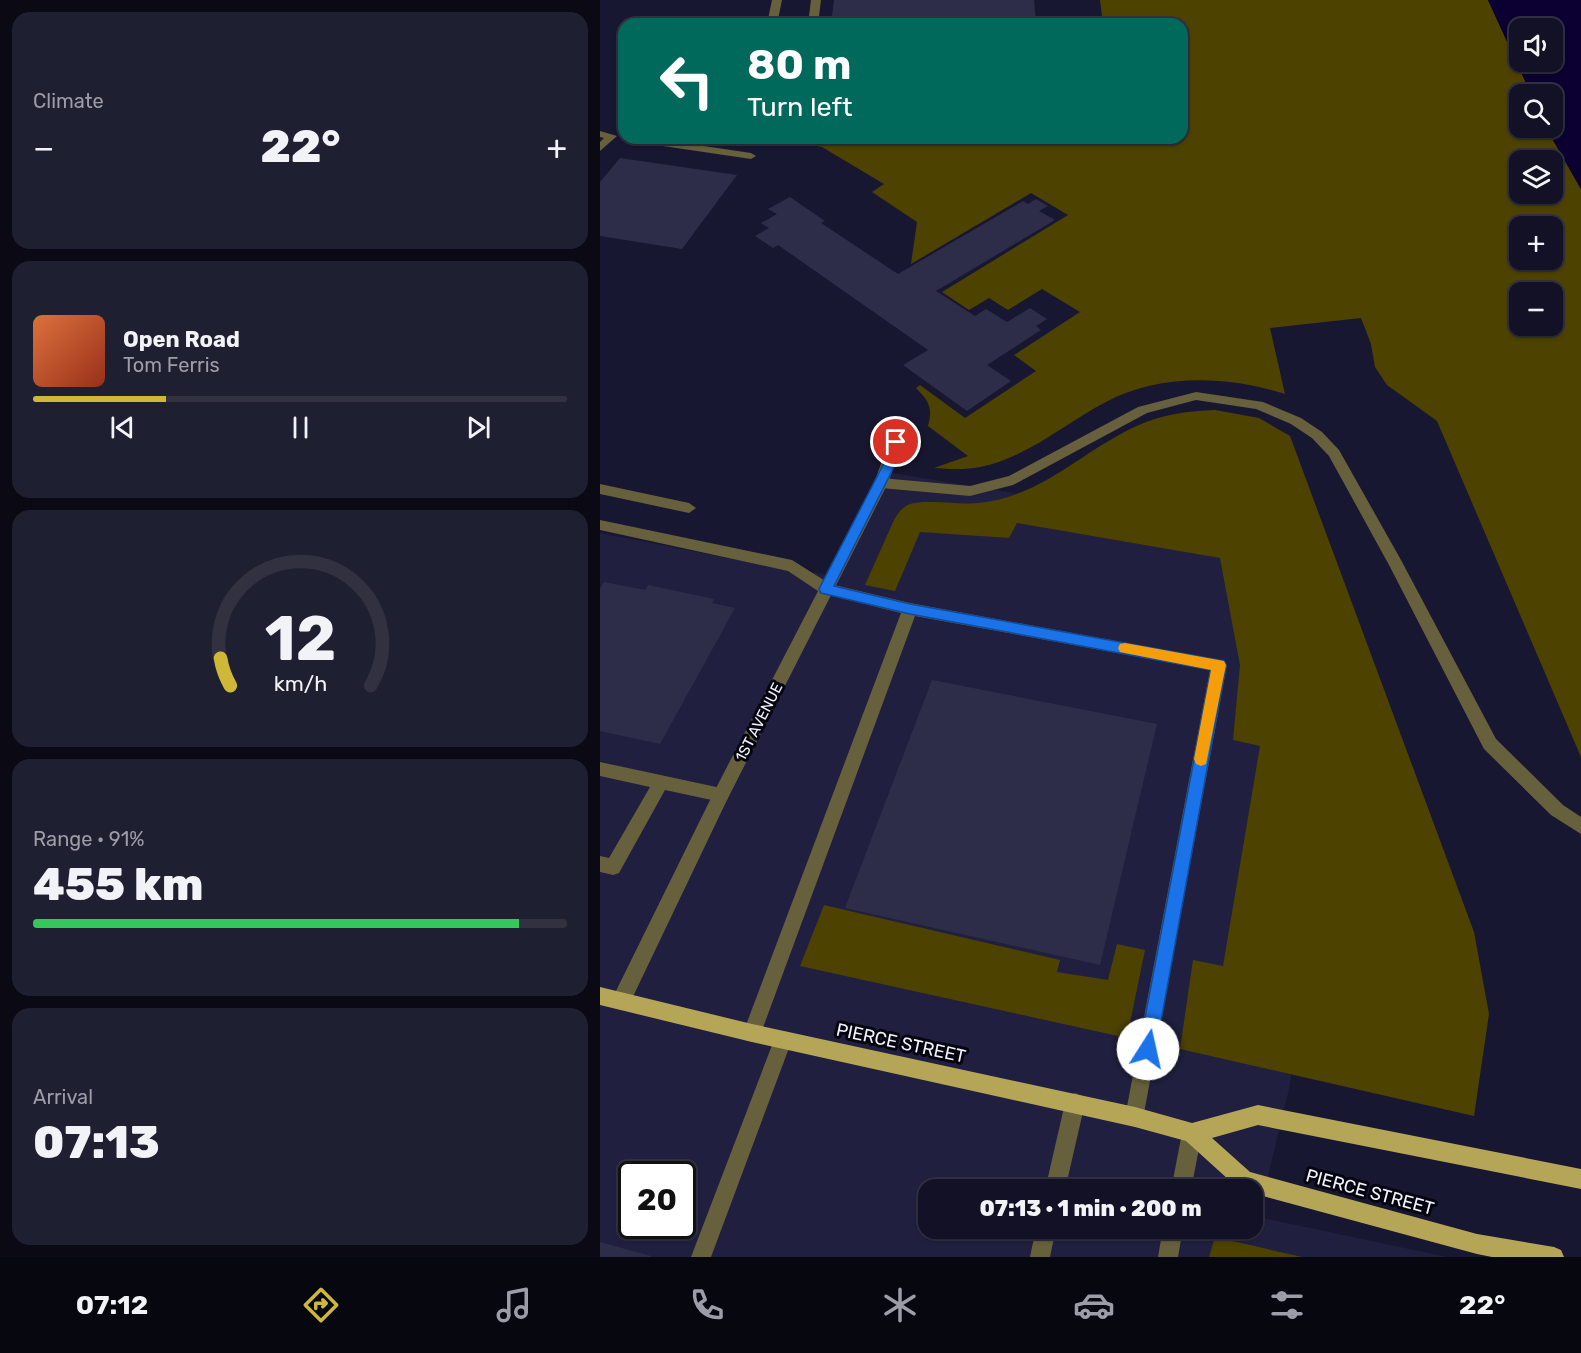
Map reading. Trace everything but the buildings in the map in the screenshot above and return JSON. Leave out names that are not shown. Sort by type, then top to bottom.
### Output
[{"type":"main road","name":"PIERCE STREET","points":[[600,996],[752,1033],[1135,1117],[1192,1133],[1244,1181],[1478,1251],[1554,1257]]},
{"type":"main road","points":[[1192,1133],[1258,1115],[1581,1179]]},
{"type":"street","points":[[773,18],[777,0]]},
{"type":"street","points":[[814,18],[816,0]]},
{"type":"street","points":[[600,134],[618,136]]},
{"type":"street","points":[[600,148],[612,136]]},
{"type":"street","points":[[670,144],[751,156]]},
{"type":"street","points":[[880,483],[970,491],[1013,480],[1143,410],[1196,396],[1258,405],[1296,420],[1317,435],[1334,453],[1396,564],[1490,744],[1557,810],[1581,826]]},
{"type":"street","name":"1ST AVENUE","points":[[621,1001],[721,795],[880,483],[896,442]]},
{"type":"street","points":[[600,502],[604,489],[689,508]]},
{"type":"street","points":[[600,525],[792,566],[826,589],[910,609],[1219,665],[1135,1117]]},
{"type":"street","points":[[752,1033],[910,609]]},
{"type":"street","points":[[600,769],[721,795]]},
{"type":"street","points":[[600,864],[613,867],[661,782]]},
{"type":"street","points":[[701,1257],[783,1040]]},
{"type":"street","points":[[1058,1179],[1075,1103]]},
{"type":"street","points":[[1183,1179],[1192,1133]]},
{"type":"street","points":[[1040,1257],[1044,1239]]},
{"type":"street","points":[[1168,1257],[1171,1239]]},
{"type":"shaded area","points":[[1100,0],[1488,0],[1509,46],[1509,72],[1521,72],[1526,84],[1509,84],[1509,138],[1552,138],[1559,150],[1509,150],[1509,204],[1563,204],[1563,158],[1581,189],[1581,757],[1437,421],[1387,385],[1375,367],[1371,344],[1361,318],[1270,328],[1285,394],[1218,381],[1195,380],[1149,386],[1106,402],[1014,456],[969,469],[934,468],[968,456],[928,426],[929,405],[916,388],[920,385],[965,418],[1036,371],[1014,355],[1080,312],[1042,289],[1008,310],[989,298],[969,310],[942,292],[1068,215],[1031,193],[911,264],[917,222],[872,192],[884,184],[822,147],[806,144],[1188,144],[1188,18],[1102,18]]},
{"type":"shaded area","points":[[1488,0],[1581,0],[1581,189],[1563,158],[1563,150],[1559,150],[1552,138],[1563,138],[1563,84],[1526,84],[1521,72],[1563,72],[1563,18],[1509,18],[1509,46]]},
{"type":"shaded area","points":[[1215,410],[1259,418],[1290,436],[1474,932],[1489,1014],[1474,1116],[1180,1049],[1193,960],[1223,966],[1260,746],[1233,740],[1240,665],[1220,558],[1017,523],[1009,538],[920,532],[895,591],[865,585],[894,520],[907,505],[925,502],[979,503],[1002,499],[1043,482],[1118,435],[1139,425],[1176,414]]},
{"type":"shaded area","points":[[880,471],[1215,526],[1304,934],[1290,1085],[1263,1196],[1263,1179],[918,1179],[918,1239],[1263,1239],[1263,1218],[1447,1257],[600,1257],[600,533],[789,570],[825,574]]},
{"type":"shaded area","points":[[824,905],[1060,960],[1057,972],[1108,980],[1117,944],[1145,950],[1127,1038],[800,966]]},
{"type":"shaded area","points":[[1214,1239],[1224,1239],[1302,1257],[1209,1257]]},
{"type":"slow traffic","points":[[1125,648],[1219,665],[1201,759]]},
{"type":"route","points":[[896,442],[889,465],[826,589],[910,609],[1219,665],[1148,1049]]}]
